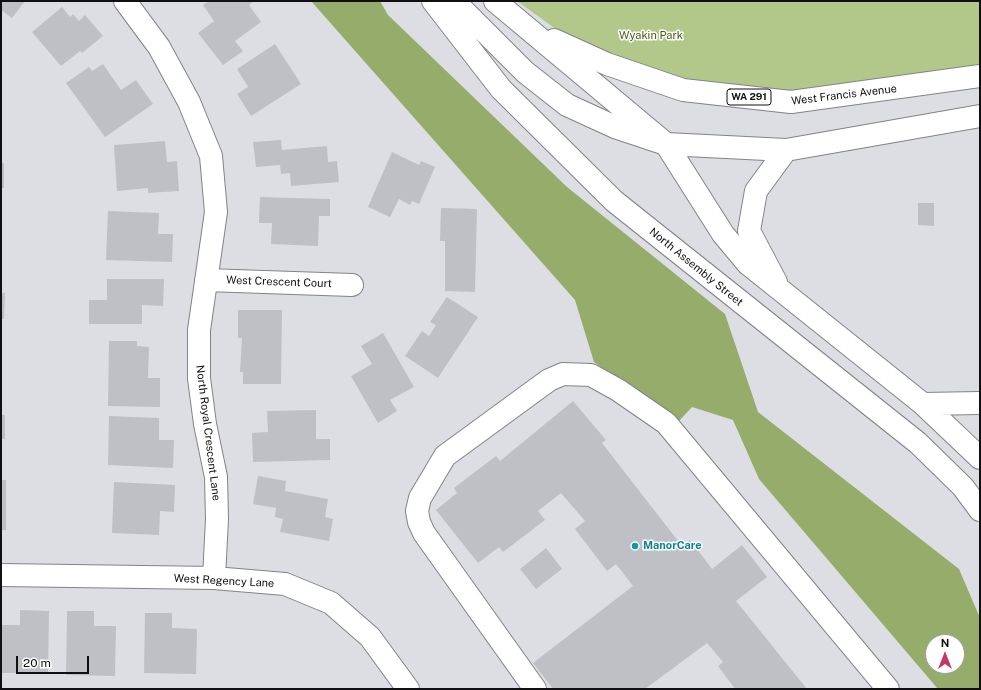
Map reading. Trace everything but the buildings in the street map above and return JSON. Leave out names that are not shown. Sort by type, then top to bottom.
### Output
[{"type":"main road","name":"North Royal Crescent Lane","points":[[125,1],[159,47],[189,102],[211,156],[216,212],[199,330],[199,378],[205,424],[216,477],[218,519],[214,578]]},
{"type":"main road","name":"North Assembly Street","points":[[433,1],[501,89],[614,200],[918,443],[963,487],[980,510]]},
{"type":"main road","points":[[454,1],[525,72],[567,105],[615,127],[666,144],[786,150],[980,116]]},
{"type":"main road","name":"WA 291","points":[[495,1],[528,28]]},
{"type":"main road","points":[[528,28],[666,144],[723,234],[748,264],[923,404],[980,458]]},
{"type":"main road","name":"West Francis Avenue","points":[[528,28],[607,64],[683,90],[791,102],[980,76]]},
{"type":"main road","points":[[779,289],[749,231],[756,191],[786,150]]},
{"type":"main road","name":"West Crescent Court","points":[[206,280],[352,285]]},
{"type":"main road","points":[[535,689],[424,533],[419,522],[417,511],[420,498],[445,456],[549,380],[563,374],[590,375],[618,390],[666,423],[888,689]]},
{"type":"main road","points":[[923,404],[980,403]]},
{"type":"main road","name":"West Regency Lane","points":[[1,575],[214,578],[285,584],[331,603],[370,637],[407,687]]},
{"type":"green space","points":[[311,1],[380,1],[388,15],[567,187],[725,314],[758,412],[959,569],[980,618],[980,689],[938,689],[925,674],[965,674],[965,634],[925,634],[925,674],[759,479],[733,420],[692,407],[678,422],[594,362],[575,300]]},
{"type":"green space","name":"Wyakin Park","points":[[517,1],[980,1],[980,64],[831,90],[782,94],[673,81],[575,43]]},
{"type":"place","name":"ManorCare","points":[[635,546]]}]
